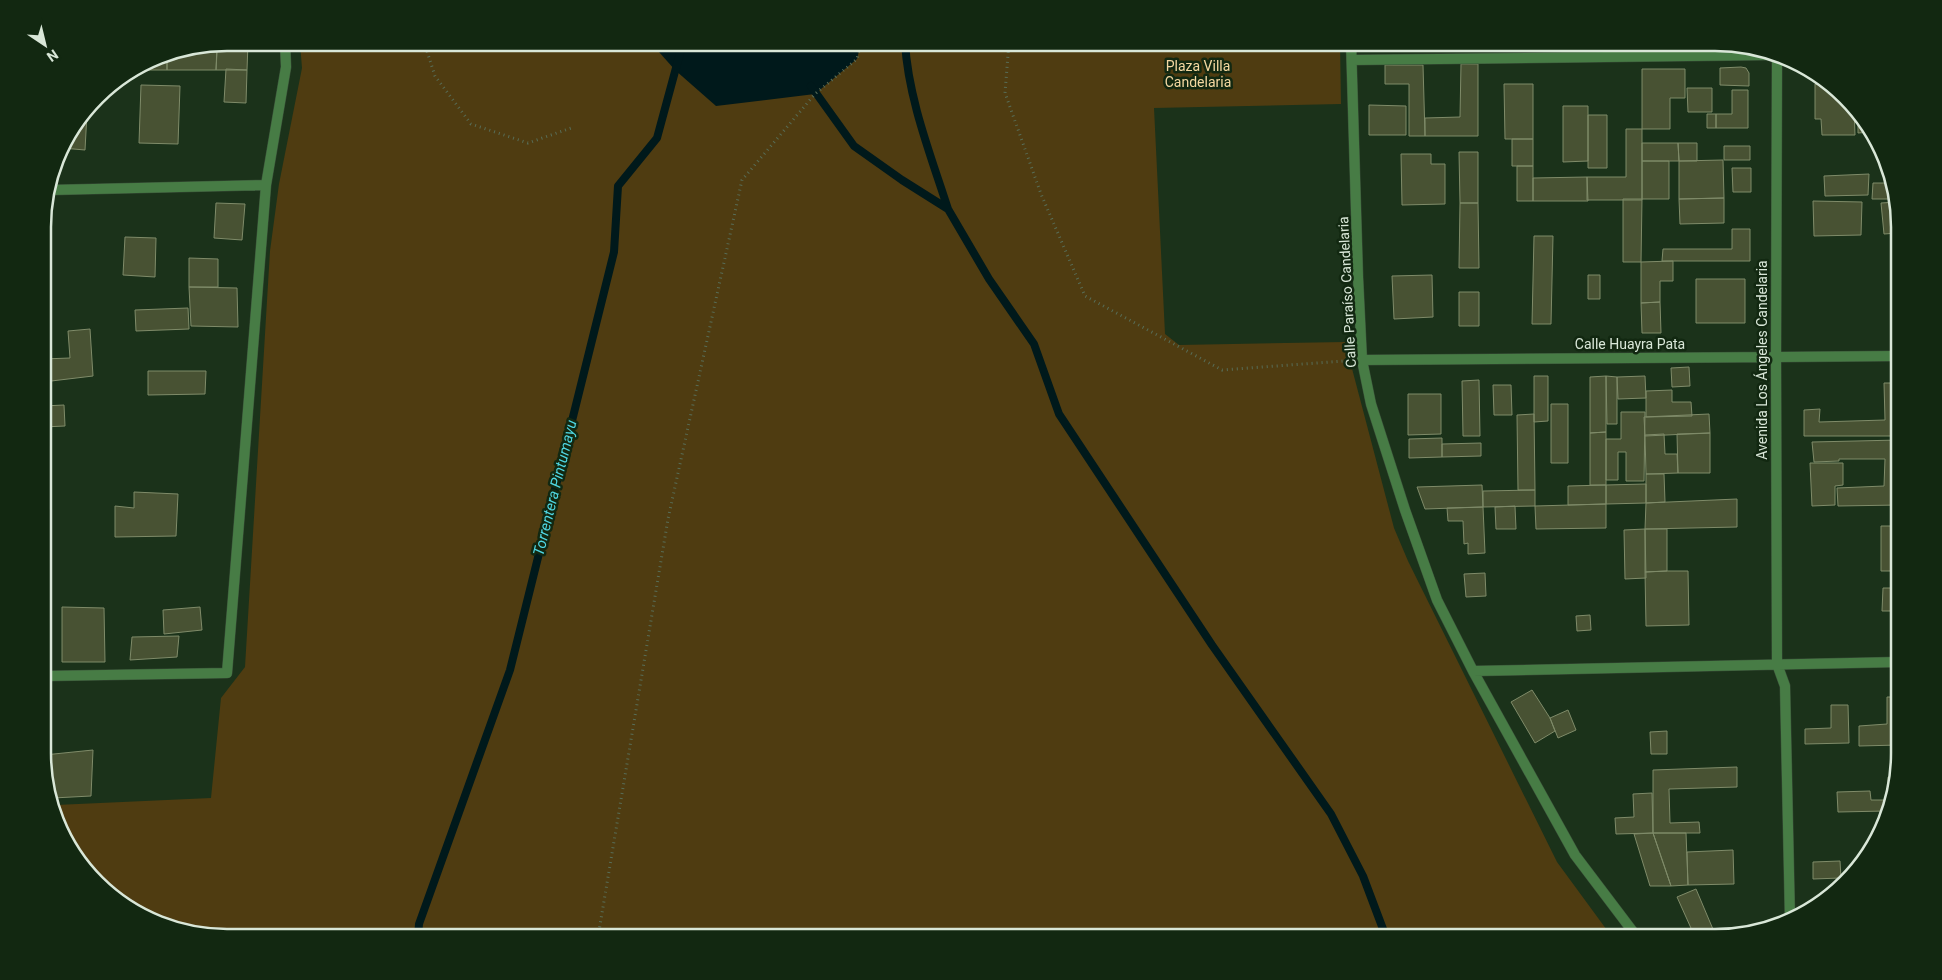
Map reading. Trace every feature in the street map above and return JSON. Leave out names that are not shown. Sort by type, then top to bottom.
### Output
[{"type":"street","name":"Calle Paraíso Candelaria","points":[[1352,51],[1362,360],[1371,404],[1405,510],[1437,600],[1472,671],[1575,855],[1630,928]]},
{"type":"street","points":[[51,676],[227,673],[266,185],[286,67],[286,52]]},
{"type":"street","points":[[1352,60],[1750,55]]},
{"type":"street","name":"Avenida Los Ángeles Candelaria","points":[[1777,63],[1777,664],[1785,686],[1790,912]]},
{"type":"street","points":[[56,190],[266,185]]},
{"type":"street","name":"Calle Huayra Pata","points":[[1362,360],[1891,356]]},
{"type":"street","points":[[1472,671],[1891,662]]},
{"type":"path","points":[[1008,51],[1005,93],[1041,194],[1086,296],[1222,370],[1362,360]]},
{"type":"path","points":[[427,52],[435,76],[471,124],[528,143],[574,127]]},
{"type":"path","points":[[599,929],[668,519],[742,180],[815,94],[857,60],[858,52]]},
{"type":"green space","name":"Plaza Villa Candelaria","points":[[1340,51],[1341,104],[1154,108],[1165,334],[1179,345],[1345,342],[1394,528],[1408,561],[1557,862],[1605,928],[227,929],[181,923],[149,911],[129,899],[95,869],[81,851],[69,831],[59,805],[211,798],[221,698],[245,667],[270,251],[279,184],[302,68],[301,52]]},
{"type":"water","points":[[659,52],[859,52],[857,59],[815,94],[716,106],[675,70]]},
{"type":"building","points":[[217,52],[248,52],[247,70],[216,70]]},
{"type":"building","points":[[217,52],[216,70],[167,70],[167,62],[181,57]]},
{"type":"building","points":[[167,62],[167,70],[147,70]]},
{"type":"building","points":[[1461,64],[1478,64],[1478,136],[1425,136],[1425,118],[1460,117]]},
{"type":"building","points":[[1385,65],[1423,65],[1425,136],[1409,136],[1409,84],[1385,84]]},
{"type":"building","points":[[1720,68],[1746,68],[1749,73],[1749,86],[1720,85]]},
{"type":"building","points":[[226,69],[247,70],[246,103],[224,102]]},
{"type":"building","points":[[1642,69],[1685,69],[1685,98],[1670,98],[1670,129],[1642,129]]},
{"type":"building","points":[[1504,84],[1533,84],[1533,139],[1505,139]]},
{"type":"building","points":[[1815,84],[1817,84],[1831,95],[1854,121],[1855,135],[1822,135],[1821,119],[1815,119]]},
{"type":"building","points":[[141,85],[180,86],[178,144],[139,143]]},
{"type":"building","points":[[1687,88],[1712,88],[1712,112],[1688,112]]},
{"type":"building","points":[[1732,90],[1748,90],[1748,128],[1716,128],[1716,114],[1732,114]]},
{"type":"building","points":[[1369,105],[1406,106],[1406,135],[1369,135]]},
{"type":"building","points":[[1563,106],[1588,106],[1588,161],[1563,162]]},
{"type":"building","points":[[1707,114],[1716,114],[1716,128],[1707,128]]},
{"type":"building","points":[[1588,115],[1607,115],[1607,168],[1588,168]]},
{"type":"building","points":[[87,122],[85,150],[69,149]]},
{"type":"building","points":[[1858,125],[1863,133],[1858,133]]},
{"type":"building","points":[[1626,129],[1642,129],[1642,200],[1587,200],[1587,177],[1626,177]]},
{"type":"building","points":[[1512,139],[1533,139],[1533,166],[1512,166]]},
{"type":"building","points":[[1642,143],[1678,143],[1679,161],[1642,161]]},
{"type":"building","points":[[1678,143],[1697,143],[1697,161],[1679,161]]},
{"type":"building","points":[[1724,146],[1750,146],[1750,160],[1724,160]]},
{"type":"building","points":[[1459,152],[1478,152],[1478,203],[1460,203]]},
{"type":"building","points":[[1401,154],[1431,154],[1431,164],[1445,164],[1445,204],[1402,205]]},
{"type":"building","points":[[1723,160],[1724,198],[1679,199],[1679,161]]},
{"type":"building","points":[[1642,161],[1669,161],[1669,199],[1642,199]]},
{"type":"building","points":[[1517,166],[1533,166],[1533,201],[1517,201]]},
{"type":"building","points":[[1732,168],[1751,168],[1751,192],[1733,192]]},
{"type":"building","points":[[1869,174],[1868,195],[1825,196],[1824,176]]},
{"type":"building","points":[[1587,177],[1588,201],[1533,201],[1533,178]]},
{"type":"building","points":[[1873,183],[1885,183],[1888,199],[1872,199]]},
{"type":"building","points":[[1724,198],[1724,223],[1680,224],[1679,199]]},
{"type":"building","points":[[1623,199],[1642,199],[1641,262],[1623,262]]},
{"type":"building","points":[[1813,201],[1862,202],[1861,235],[1814,236]]},
{"type":"building","points":[[216,203],[245,204],[242,240],[214,238]]},
{"type":"building","points":[[1460,203],[1478,203],[1479,268],[1459,268]]},
{"type":"building","points":[[1881,203],[1889,203],[1891,234],[1884,234]]},
{"type":"building","points":[[1732,229],[1750,229],[1750,261],[1662,261],[1663,249],[1732,249]]},
{"type":"building","points":[[1534,236],[1553,236],[1551,324],[1532,324]]},
{"type":"building","points":[[125,237],[156,238],[155,277],[123,275]]},
{"type":"building","points":[[189,258],[218,259],[218,287],[189,287]]},
{"type":"building","points":[[1673,261],[1673,281],[1660,281],[1660,302],[1641,303],[1641,262]]},
{"type":"building","points":[[1432,275],[1433,317],[1394,319],[1392,276]]},
{"type":"building","points":[[1588,275],[1600,275],[1600,299],[1588,299]]},
{"type":"building","points":[[1696,279],[1745,279],[1745,323],[1696,323]]},
{"type":"building","points":[[189,287],[237,288],[238,327],[191,326]]},
{"type":"building","points":[[1459,292],[1479,292],[1479,326],[1459,326]]},
{"type":"building","points":[[1660,302],[1661,333],[1642,333],[1641,303]]},
{"type":"building","points":[[188,308],[189,329],[136,331],[135,310]]},
{"type":"building","points":[[90,329],[93,376],[52,381],[52,359],[70,358],[68,331]]},
{"type":"building","points":[[1689,367],[1690,386],[1672,387],[1671,368]]},
{"type":"building","points":[[148,371],[206,371],[205,394],[148,395]]},
{"type":"building","points":[[1534,376],[1548,376],[1548,421],[1534,422]]},
{"type":"building","points":[[1606,376],[1606,432],[1590,433],[1590,377]]},
{"type":"building","points":[[1606,376],[1617,377],[1617,424],[1607,424]]},
{"type":"building","points":[[1645,376],[1646,398],[1618,399],[1617,377]]},
{"type":"building","points":[[1479,380],[1480,436],[1463,436],[1462,381]]},
{"type":"building","points":[[1884,383],[1891,383],[1891,436],[1804,436],[1804,410],[1820,409],[1819,422],[1885,420]]},
{"type":"building","points":[[1493,385],[1511,385],[1512,415],[1494,415]]},
{"type":"building","points":[[1672,390],[1672,402],[1691,402],[1692,416],[1646,417],[1646,391]]},
{"type":"building","points":[[1408,394],[1441,394],[1441,434],[1408,435]]},
{"type":"building","points":[[1551,404],[1568,404],[1568,463],[1551,463]]},
{"type":"building","points":[[64,405],[65,426],[52,427],[52,406]]},
{"type":"building","points":[[1621,412],[1645,412],[1644,481],[1626,481],[1626,452],[1618,452],[1618,480],[1606,480],[1606,439],[1621,439]]},
{"type":"building","points":[[1534,414],[1535,490],[1518,490],[1517,415]]},
{"type":"building","points":[[1709,414],[1710,433],[1645,436],[1644,417]]},
{"type":"building","points":[[1606,432],[1606,485],[1590,485],[1590,433]]},
{"type":"building","points":[[1710,433],[1710,473],[1678,473],[1677,434]]},
{"type":"building","points":[[1664,434],[1665,454],[1677,454],[1678,473],[1646,474],[1645,435]]},
{"type":"building","points":[[1442,438],[1442,457],[1409,458],[1409,439]]},
{"type":"building","points":[[1891,440],[1891,505],[1838,506],[1837,488],[1884,486],[1885,459],[1839,459],[1839,461],[1814,462],[1812,442]]},
{"type":"building","points":[[1481,443],[1481,456],[1442,457],[1442,444]]},
{"type":"building","points":[[1810,463],[1843,463],[1843,485],[1835,486],[1835,505],[1812,506]]},
{"type":"building","points":[[1646,474],[1664,474],[1665,502],[1646,503]]},
{"type":"building","points":[[1646,484],[1646,503],[1606,504],[1606,485]]},
{"type":"building","points":[[1482,485],[1483,507],[1425,509],[1417,487]]},
{"type":"building","points":[[1606,485],[1606,504],[1568,505],[1568,486]]},
{"type":"building","points":[[1535,490],[1535,506],[1483,507],[1483,491]]},
{"type":"building","points":[[134,492],[178,494],[176,536],[115,537],[115,506],[134,508]]},
{"type":"building","points":[[1737,499],[1737,527],[1645,529],[1646,503]]},
{"type":"building","points":[[1606,504],[1606,528],[1536,529],[1535,506]]},
{"type":"building","points":[[1515,506],[1516,529],[1496,529],[1495,507]]},
{"type":"building","points":[[1483,507],[1485,553],[1468,554],[1468,543],[1464,544],[1463,521],[1448,521],[1447,508]]},
{"type":"building","points":[[1881,526],[1891,526],[1891,571],[1881,571]]},
{"type":"building","points":[[1645,529],[1646,578],[1625,579],[1624,530]]},
{"type":"building","points":[[1645,529],[1667,529],[1667,571],[1645,572]]},
{"type":"building","points":[[1688,571],[1689,625],[1646,626],[1645,572]]},
{"type":"building","points":[[1485,573],[1486,596],[1466,597],[1464,574]]},
{"type":"building","points":[[1883,588],[1891,588],[1891,611],[1882,611]]},
{"type":"building","points":[[62,607],[104,608],[105,662],[62,662]]},
{"type":"building","points":[[200,607],[202,630],[164,634],[163,610]]},
{"type":"building","points":[[1590,615],[1591,630],[1577,631],[1576,616]]},
{"type":"building","points":[[179,636],[177,657],[130,660],[132,637]]},
{"type":"building","points":[[1532,690],[1550,718],[1555,731],[1535,743],[1511,702]]},
{"type":"building","points":[[1887,697],[1891,697],[1891,745],[1859,746],[1859,726],[1887,724]]},
{"type":"building","points":[[1831,705],[1848,705],[1849,743],[1805,744],[1805,729],[1831,728]]},
{"type":"building","points":[[1568,710],[1576,730],[1558,738],[1550,718]]},
{"type":"building","points":[[1667,731],[1667,754],[1651,754],[1650,732]]},
{"type":"building","points":[[93,750],[91,796],[57,798],[51,754]]},
{"type":"building","points":[[1737,767],[1737,787],[1669,789],[1670,823],[1699,822],[1700,833],[1653,833],[1653,770]]},
{"type":"building","points":[[1870,791],[1871,800],[1885,800],[1881,811],[1838,812],[1837,792]]},
{"type":"building","points":[[1652,793],[1653,833],[1616,834],[1615,818],[1634,817],[1633,794]]},
{"type":"building","points":[[1653,833],[1686,833],[1688,885],[1671,886]]},
{"type":"building","points":[[1653,833],[1671,886],[1650,886],[1634,834]]},
{"type":"building","points":[[1733,850],[1734,884],[1688,885],[1687,852]]},
{"type":"building","points":[[1840,861],[1841,875],[1838,878],[1813,879],[1813,862]]},
{"type":"building","points":[[1696,889],[1712,928],[1691,928],[1677,897]]},
{"type":"waterway","name":"Torrentera Pintumayu","points":[[419,929],[510,670],[614,252],[618,186],[657,138],[680,52]]},
{"type":"waterway","points":[[906,52],[915,105],[948,209]]},
{"type":"waterway","points":[[811,86],[854,146],[902,180],[948,209],[989,279],[1034,344],[1059,414],[1212,645],[1331,814],[1363,876],[1383,928]]}]
